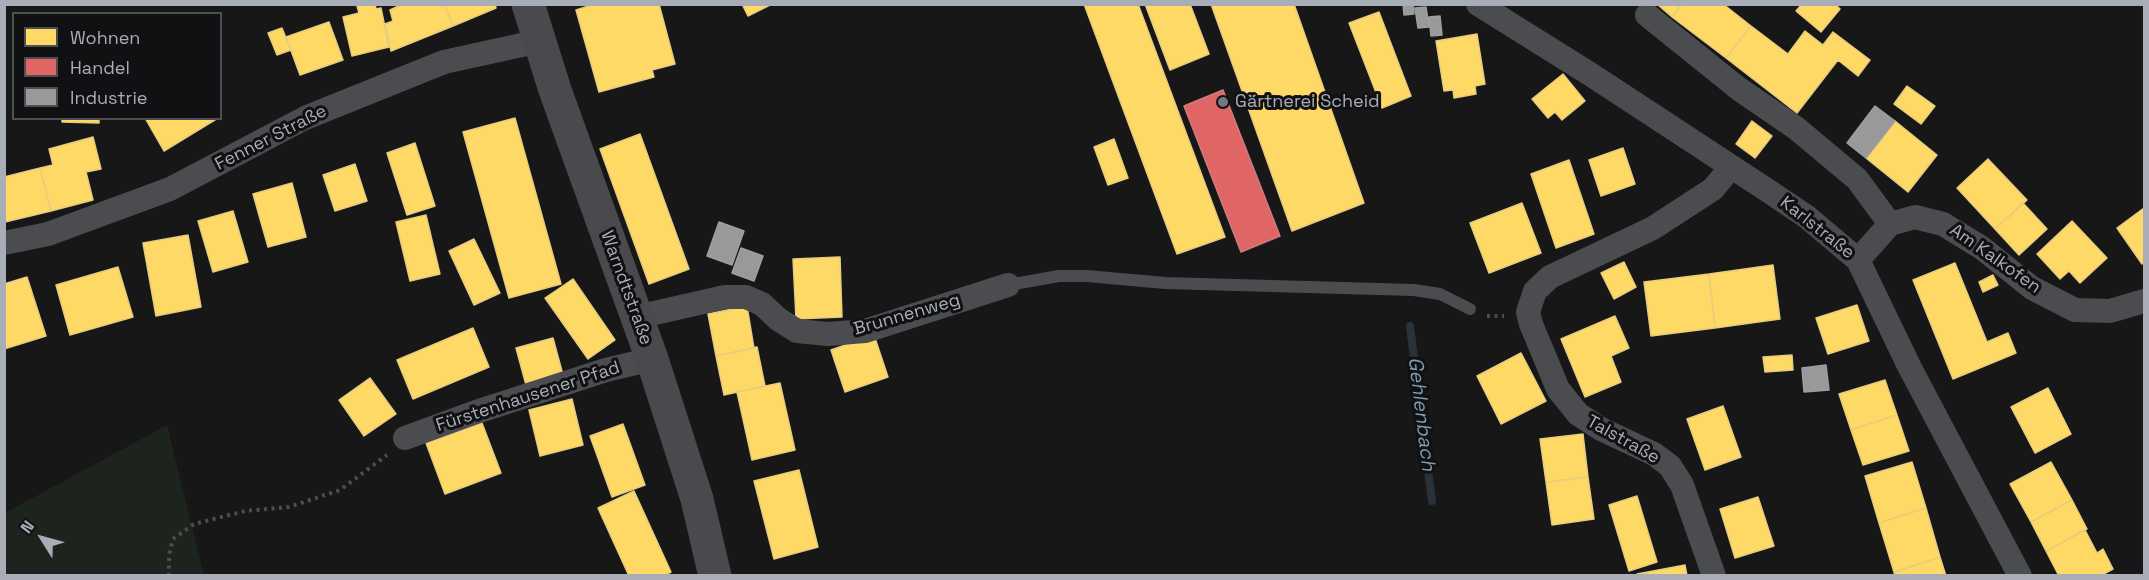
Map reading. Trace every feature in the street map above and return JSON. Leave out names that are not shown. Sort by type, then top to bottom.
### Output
[{"type":"main road","name":"Warndtstraße","points":[[528,4],[555,90],[652,359],[697,500],[715,576]]},
{"type":"street","name":"Karlstraße","points":[[1478,4],[1590,74],[1807,217],[1858,260],[1909,366],[2020,576]]},
{"type":"street","points":[[1647,15],[1739,89],[1796,128],[1857,178],[1890,224],[1858,260]]},
{"type":"street","name":"Fenner Straße","points":[[4,243],[48,234],[170,189],[305,118],[444,62],[540,41]]},
{"type":"street","points":[[1528,312],[1535,291],[1550,277],[1653,228],[1713,189],[1731,167]]},
{"type":"street","name":"Am Kalkofen","points":[[1890,224],[1915,217],[1943,224],[1982,248],[2032,288],[2075,309],[2110,311],[2145,301]]},
{"type":"street","name":"Brunnenweg","points":[[637,317],[717,298],[746,297],[762,304],[778,319],[797,331],[828,334],[866,331],[1008,285]]},
{"type":"street","name":"Talstraße","points":[[1528,312],[1558,389],[1578,414],[1601,429],[1654,454],[1670,466],[1682,485],[1714,576]]},
{"type":"street","name":"Fürstenhausener Pfad","points":[[405,438],[476,411],[606,370],[652,359]]},
{"type":"lane","points":[[1008,285],[1059,276],[1087,276],[1165,283],[1414,290],[1440,294],[1470,309]]},
{"type":"path","points":[[1470,309],[1484,316],[1499,317],[1528,312]]},
{"type":"path","points":[[169,576],[169,555],[173,538],[194,524],[245,511],[289,507],[340,490],[377,464],[405,438]]},
{"type":"shaded area","points":[[167,425],[204,575],[5,575],[5,513]]},
{"type":"building: Wohnen","points":[[375,4],[376,9],[381,8],[389,47],[352,56],[343,17],[359,13],[357,6]]},
{"type":"building: Wohnen","points":[[403,4],[444,4],[453,26],[391,51],[385,24],[393,21],[390,10]]},
{"type":"building: Wohnen","points":[[444,4],[495,4],[496,8],[453,26]]},
{"type":"building: Wohnen","points":[[595,4],[659,4],[675,64],[652,70],[654,77],[599,92],[576,10]]},
{"type":"building: Wohnen","points":[[742,4],[772,4],[748,16]]},
{"type":"building: Wohnen","points":[[1084,4],[1138,4],[1225,237],[1177,254]]},
{"type":"building: Wohnen","points":[[1145,4],[1190,4],[1209,54],[1170,70]]},
{"type":"building: Wohnen","points":[[1211,4],[1294,4],[1364,203],[1292,231]]},
{"type":"building: Wohnen","points":[[1657,4],[1682,4],[1672,17]]},
{"type":"building: Wohnen","points":[[1682,4],[1723,4],[1751,26],[1726,58],[1672,17]]},
{"type":"building: Wohnen","points":[[1802,4],[1835,4],[1840,9],[1821,32],[1796,11]]},
{"type":"building: Wohnen","points":[[1379,12],[1411,96],[1382,108],[1349,23]]},
{"type":"building: Wohnen","points":[[329,22],[343,60],[300,75],[286,37]]},
{"type":"building: Wohnen","points":[[1751,26],[1788,54],[1805,31],[1823,45],[1833,32],[1870,60],[1858,76],[1838,60],[1797,113],[1726,58]]},
{"type":"building: Wohnen","points":[[282,28],[291,50],[277,55],[268,33]]},
{"type":"building: Wohnen","points":[[1477,34],[1485,84],[1475,86],[1476,94],[1454,98],[1453,90],[1444,91],[1436,41]]},
{"type":"building: Wohnen","points":[[1563,74],[1585,101],[1562,120],[1555,112],[1548,118],[1532,99]]},
{"type":"building: Wohnen","points":[[1907,86],[1935,106],[1921,124],[1894,104]]},
{"type":"building: Wohnen","points":[[515,118],[561,284],[509,298],[463,132]]},
{"type":"building: Wohnen","points":[[62,120],[99,120],[99,123],[62,122]]},
{"type":"building: Wohnen","points":[[146,120],[215,120],[164,151]]},
{"type":"building: Wohnen","points":[[1752,121],[1772,136],[1755,158],[1736,144]]},
{"type":"building: Wohnen","points":[[1895,121],[1937,155],[1908,192],[1866,158]]},
{"type":"building: Wohnen","points":[[640,134],[689,269],[649,284],[600,149]]},
{"type":"building: Wohnen","points":[[93,137],[101,169],[86,172],[93,200],[51,211],[40,168],[53,165],[49,149]]},
{"type":"building: Wohnen","points":[[1114,139],[1128,178],[1108,185],[1094,147]]},
{"type":"building: Wohnen","points":[[415,143],[435,206],[407,215],[387,153]]},
{"type":"building: Wohnen","points":[[1623,148],[1635,184],[1601,196],[1589,160]]},
{"type":"building: Wohnen","points":[[1988,159],[2027,200],[1995,229],[1957,188]]},
{"type":"building: Wohnen","points":[[1569,160],[1594,234],[1556,248],[1531,174]]},
{"type":"building: Wohnen","points":[[355,164],[367,201],[335,211],[323,175]]},
{"type":"building: Wohnen","points":[[40,168],[51,211],[5,222],[4,177]]},
{"type":"building: Wohnen","points":[[292,183],[306,237],[268,247],[253,194]]},
{"type":"building: Wohnen","points":[[1522,203],[1541,253],[1489,273],[1470,223]]},
{"type":"building: Wohnen","points":[[2023,203],[2047,229],[2019,255],[1995,229]]},
{"type":"building: Wohnen","points":[[2144,208],[2144,262],[2142,264],[2117,228]]},
{"type":"building: Wohnen","points":[[233,211],[248,262],[213,272],[198,221]]},
{"type":"building: Wohnen","points":[[426,215],[440,274],[410,281],[396,222]]},
{"type":"building: Wohnen","points":[[2072,221],[2107,258],[2080,283],[2069,271],[2060,279],[2037,254]]},
{"type":"building: Wohnen","points":[[188,235],[201,307],[156,316],[143,243]]},
{"type":"building: Wohnen","points":[[474,239],[500,293],[474,305],[449,251]]},
{"type":"building: Wohnen","points":[[840,257],[842,317],[796,319],[793,259]]},
{"type":"building: Wohnen","points":[[1624,262],[1636,287],[1614,299],[1601,273]]},
{"type":"building: Wohnen","points":[[1955,263],[1987,342],[2008,333],[2016,353],[1953,379],[1913,280]]},
{"type":"building: Wohnen","points":[[1773,265],[1780,319],[1715,328],[1709,274]]},
{"type":"building: Wohnen","points":[[118,267],[133,317],[70,335],[56,285]]},
{"type":"building: Wohnen","points":[[1709,274],[1715,328],[1651,336],[1644,282]]},
{"type":"building: Wohnen","points":[[1993,275],[1998,285],[1983,292],[1979,282]]},
{"type":"building: Wohnen","points":[[27,277],[46,336],[4,349],[4,284]]},
{"type":"building: Wohnen","points":[[573,279],[615,340],[588,359],[545,298]]},
{"type":"building: Wohnen","points":[[1857,305],[1869,341],[1828,354],[1816,318]]},
{"type":"building: Wohnen","points":[[747,306],[754,348],[716,356],[708,314]]},
{"type":"building: Wohnen","points":[[1615,316],[1629,348],[1611,356],[1621,382],[1585,397],[1561,339]]},
{"type":"building: Wohnen","points":[[473,328],[489,367],[413,399],[397,360]]},
{"type":"building: Wohnen","points":[[874,335],[888,377],[845,392],[831,350]]},
{"type":"building: Wohnen","points":[[553,338],[563,375],[526,385],[516,348]]},
{"type":"building: Wohnen","points":[[757,347],[765,386],[724,395],[716,356]]},
{"type":"building: Wohnen","points":[[1521,353],[1546,401],[1501,424],[1477,376]]},
{"type":"building: Wohnen","points":[[1792,355],[1793,370],[1765,372],[1763,357]]},
{"type":"building: Wohnen","points":[[370,378],[396,414],[364,436],[339,400]]},
{"type":"building: Wohnen","points":[[1885,380],[1897,415],[1851,430],[1839,394]]},
{"type":"building: Wohnen","points":[[780,383],[795,450],[752,460],[737,392]]},
{"type":"building: Wohnen","points":[[2048,388],[2071,434],[2035,453],[2011,407]]},
{"type":"building: Wohnen","points":[[572,399],[583,445],[540,456],[529,410]]},
{"type":"building: Wohnen","points":[[1723,406],[1741,457],[1705,470],[1687,419]]},
{"type":"building: Wohnen","points":[[1897,415],[1909,451],[1863,465],[1851,430]]},
{"type":"building: Wohnen","points":[[482,423],[501,473],[445,494],[426,443]]},
{"type":"building: Wohnen","points":[[623,424],[645,485],[612,497],[590,436]]},
{"type":"building: Wohnen","points":[[1583,434],[1588,477],[1546,482],[1540,439]]},
{"type":"building: Wohnen","points":[[1912,462],[1926,508],[1879,523],[1865,476]]},
{"type":"building: Wohnen","points":[[2051,462],[2072,500],[2031,522],[2010,484]]},
{"type":"building: Wohnen","points":[[799,470],[818,547],[774,559],[754,481]]},
{"type":"building: Wohnen","points":[[1588,477],[1594,519],[1552,525],[1546,482]]},
{"type":"building: Wohnen","points":[[634,491],[671,572],[663,576],[629,576],[598,508]]},
{"type":"building: Wohnen","points":[[1637,496],[1657,562],[1629,571],[1609,505]]},
{"type":"building: Wohnen","points":[[1758,497],[1774,546],[1735,558],[1720,509]]},
{"type":"building: Wohnen","points":[[2072,500],[2087,529],[2046,551],[2031,522]]},
{"type":"building: Wohnen","points":[[1926,508],[1940,557],[1894,572],[1879,523]]},
{"type":"building: Wohnen","points":[[2085,530],[2097,553],[2103,549],[2113,569],[2100,576],[2059,576],[2046,551]]},
{"type":"building: Wohnen","points":[[1940,557],[1946,576],[1895,576],[1894,572]]},
{"type":"building: Wohnen","points":[[1685,565],[1687,576],[1637,576],[1637,574]]},
{"type":"building: Handel","points":[[1223,90],[1280,236],[1241,252],[1184,106]]},
{"type":"building: Industrie","points":[[1403,4],[1413,4],[1414,14],[1404,15]]},
{"type":"building: Industrie","points":[[1426,7],[1429,27],[1418,28],[1415,8]]},
{"type":"building: Industrie","points":[[1440,16],[1442,35],[1431,36],[1429,17]]},
{"type":"building: Industrie","points":[[1875,106],[1895,121],[1866,158],[1847,143]]},
{"type":"building: Industrie","points":[[719,222],[744,231],[732,265],[707,256]]},
{"type":"building: Industrie","points":[[741,248],[763,256],[754,281],[732,273]]},
{"type":"building: Industrie","points":[[1826,365],[1829,390],[1804,392],[1802,368]]},
{"type":"waterway","name":"Gehlenbach","points":[[1410,326],[1432,501]]},
{"type":"place","name":"Gärtnerei Scheid","points":[[1223,102]]}]
